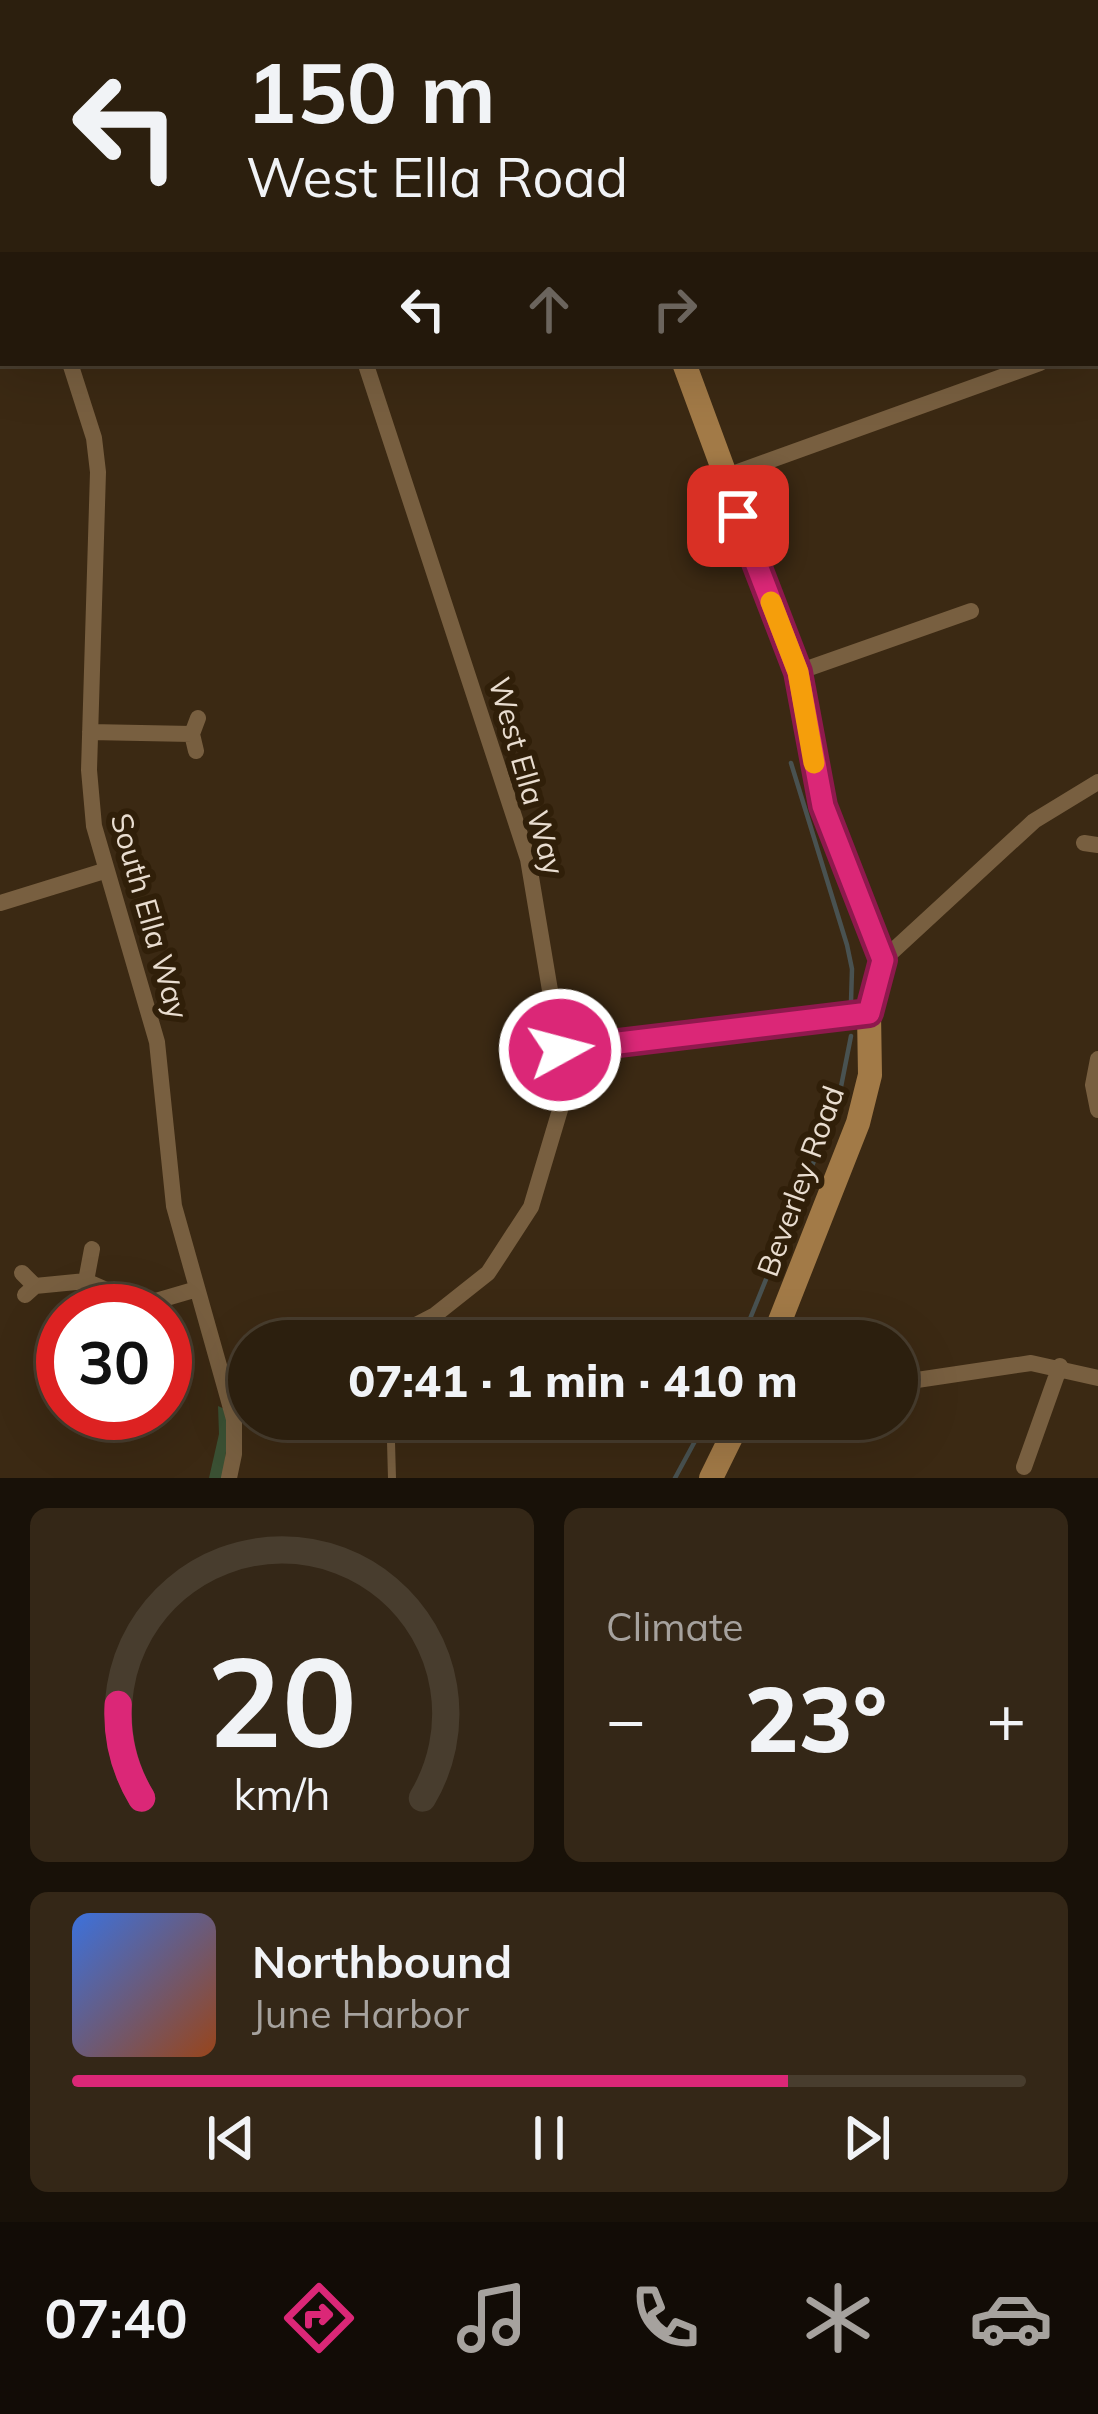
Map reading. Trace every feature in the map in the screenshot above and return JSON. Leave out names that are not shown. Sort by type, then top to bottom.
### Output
[{"type":"street","name":"South Ella Way","points":[[71,366],[94,438],[99,486],[90,799],[104,871],[164,1073],[171,1189],[197,1289],[228,1369]]},
{"type":"street","points":[[685,366],[798,672],[823,806],[883,960],[1034,821],[1098,782]]},
{"type":"street","points":[[724,477],[1032,366]]},
{"type":"street","name":"West Ella Way","points":[[367,368],[528,859],[560,1050],[560,1110],[531,1207],[488,1273],[425,1320]]},
{"type":"street","points":[[798,672],[970,611]]},
{"type":"street","points":[[90,732],[196,734]]},
{"type":"street","points":[[0,903],[104,871]]},
{"type":"street","name":"Beverley Road","points":[[780,1320],[858,1124],[870,1076],[869,1013],[883,960]]},
{"type":"street","points":[[560,1050],[869,1013]]},
{"type":"street","points":[[1098,1059],[1093,1084],[1098,1110]]},
{"type":"street","points":[[86,1281],[92,1249]]},
{"type":"street","points":[[27,1284],[86,1281],[127,1299],[156,1301],[197,1289]]},
{"type":"street","points":[[434,1315],[437,1320]]},
{"type":"street","points":[[918,1380],[1031,1363],[1098,1378]]},
{"type":"street","points":[[1025,1472],[1060,1366]]},
{"type":"street","name":"South Ella Way","points":[[229,1478],[235,1440]]},
{"type":"street","points":[[711,1478],[730,1440]]},
{"type":"lane","points":[[390,1440],[392,1478]]},
{"type":"green space","points":[[218,1406],[228,1411],[224,1478],[209,1478],[219,1434]]},
{"type":"waterway","points":[[791,763],[847,945],[851,1002]]},
{"type":"waterway","points":[[750,1320],[838,1102],[851,1036]]},
{"type":"waterway","points":[[675,1478],[696,1440]]},
{"type":"slow traffic","points":[[771,602],[798,672],[814,763]]},
{"type":"route","points":[[560,1050],[869,1013],[883,960],[823,806],[798,672],[738,516]]}]
